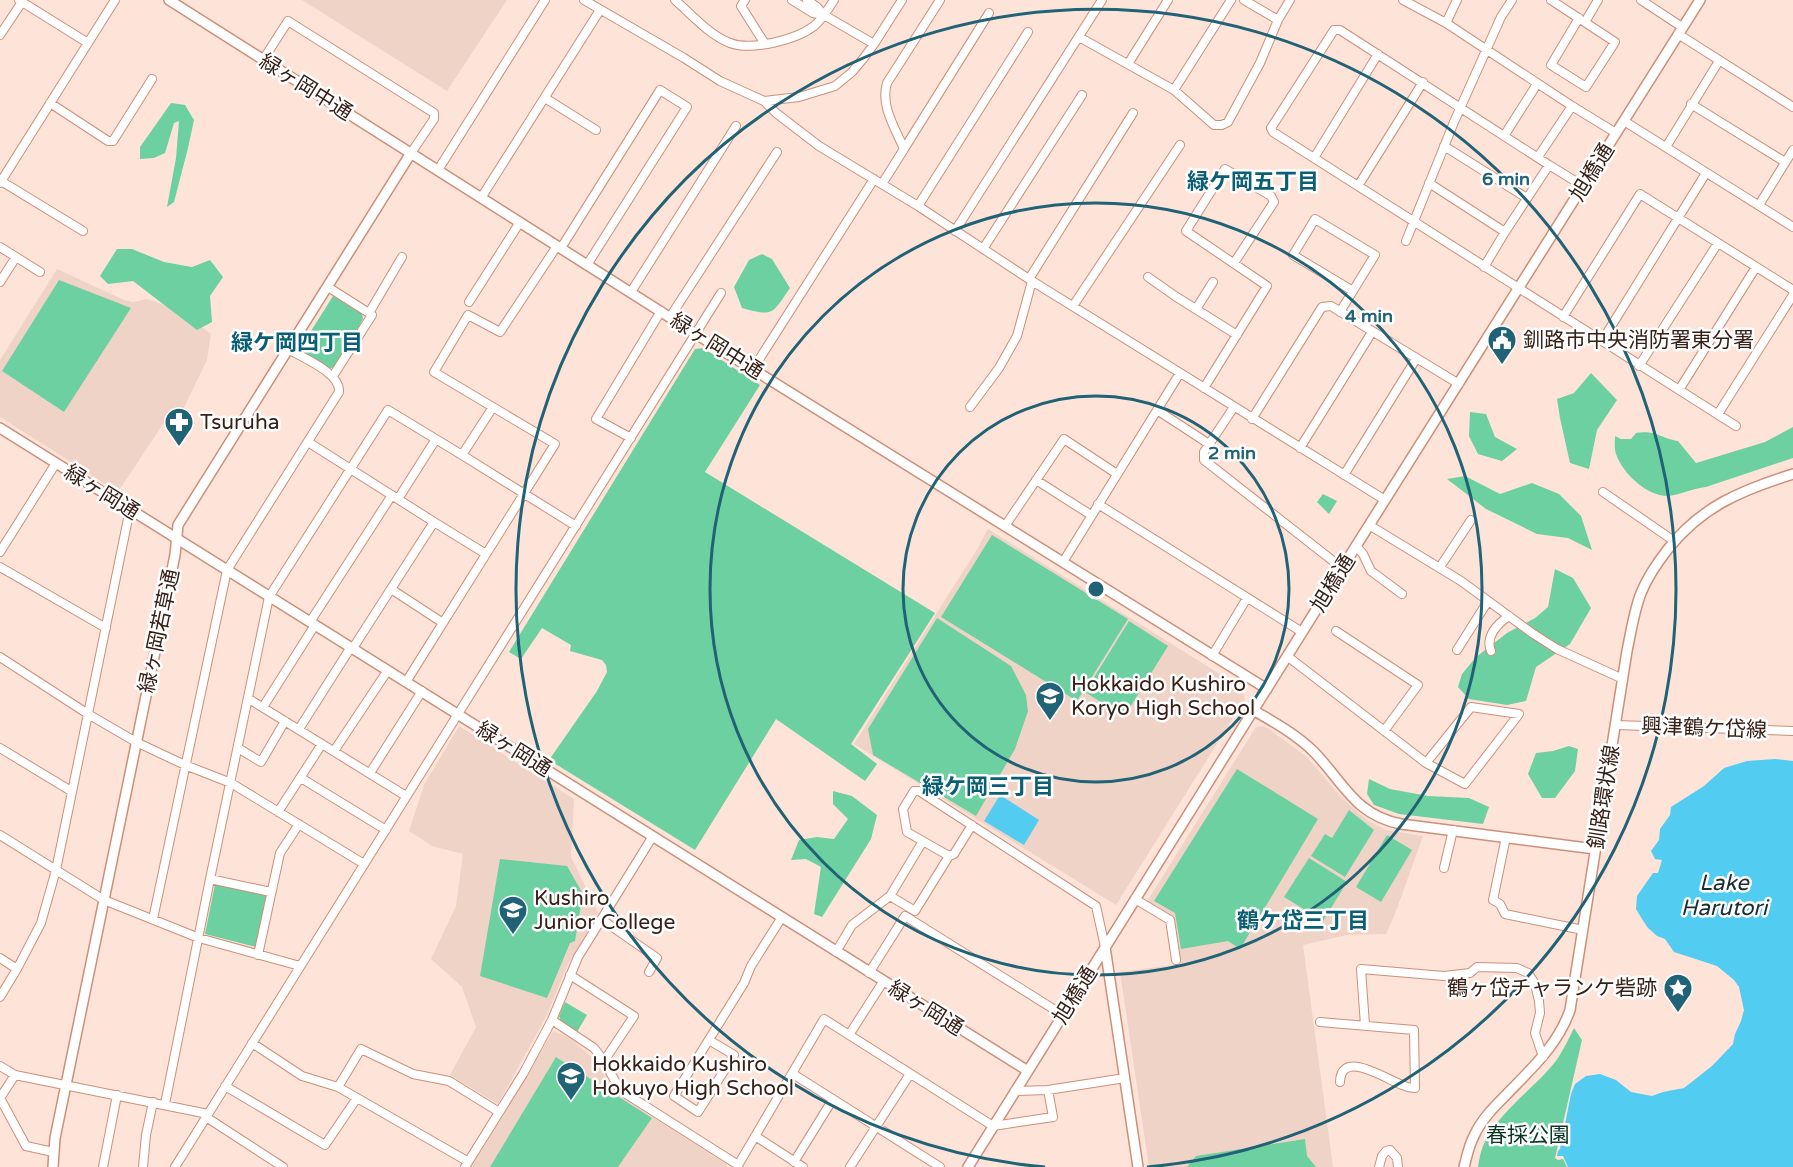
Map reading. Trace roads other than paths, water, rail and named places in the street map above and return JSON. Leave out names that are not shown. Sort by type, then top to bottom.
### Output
[{"type":"street","points":[[83,231],[1,182],[115,0]]},
{"type":"street","points":[[438,170],[545,0]]},
{"type":"street","points":[[584,0],[720,81],[764,101],[819,146],[1385,500]]},
{"type":"street","points":[[675,0],[716,36],[728,43],[750,47],[802,34],[815,25],[834,0]]},
{"type":"street","points":[[745,0],[741,6],[765,44]]},
{"type":"street","points":[[792,0],[813,13],[824,15]]},
{"type":"street","points":[[807,0],[824,15],[874,45]]},
{"type":"street","points":[[764,101],[799,97],[835,86],[852,72],[874,45],[902,0]]},
{"type":"street","points":[[904,149],[885,102],[884,93],[940,0]]},
{"type":"street","points":[[955,231],[1102,0]]},
{"type":"street","points":[[1128,64],[1168,0]]},
{"type":"street","points":[[1174,90],[1232,0]]},
{"type":"street","points":[[1244,0],[1278,20]]},
{"type":"street","points":[[1079,37],[1174,90],[1214,125],[1222,125],[1228,122],[1290,0]]},
{"type":"street","points":[[1446,22],[1457,0]]},
{"type":"street","points":[[1406,241],[1461,106],[1501,17],[1512,0]]},
{"type":"street","points":[[1551,0],[1582,20],[1615,42],[1586,87],[1551,65],[1582,20],[1598,0]]},
{"type":"street","points":[[1641,0],[1654,3],[1680,31],[1719,61],[1793,107]]},
{"type":"street","name":"旭橋通","points":[[968,1167],[1700,0]]},
{"type":"street","points":[[0,35],[20,1],[88,43]]},
{"type":"street","name":"緑ヶ岡中通","points":[[173,1],[262,60],[696,334],[1267,689]]},
{"type":"street","points":[[1407,1],[1446,22],[1537,84],[1616,133]]},
{"type":"street","points":[[481,198],[600,10]]},
{"type":"street","points":[[882,184],[989,13]]},
{"type":"street","points":[[262,60],[288,21],[434,113],[434,119],[411,153]]},
{"type":"street","points":[[1583,186],[1341,30],[1334,30],[1304,73],[1271,128],[1273,132],[1736,426]]},
{"type":"street","points":[[918,206],[1028,32]]},
{"type":"street","points":[[1314,158],[1378,54]]},
{"type":"street","points":[[1666,147],[1719,61]]},
{"type":"street","points":[[50,103],[108,141],[113,141],[152,79]]},
{"type":"street","points":[[1358,186],[1423,82]]},
{"type":"street","points":[[1504,136],[1537,84]]},
{"type":"street","points":[[406,682],[555,444],[434,372],[468,315],[500,332],[559,247],[660,90],[687,107],[587,265]]},
{"type":"street","points":[[983,249],[1082,95]]},
{"type":"street","points":[[545,98],[596,130]]},
{"type":"street","points":[[1691,104],[1785,162]]},
{"type":"street","points":[[1538,158],[1572,106]]},
{"type":"street","points":[[970,407],[999,368],[1017,336],[1030,280],[1133,113]]},
{"type":"street","points":[[1624,121],[1793,226]]},
{"type":"street","points":[[631,292],[736,126]]},
{"type":"street","points":[[1073,306],[1180,145]]},
{"type":"street","points":[[1444,146],[1527,198]]},
{"type":"street","points":[[1759,205],[1793,150]]},
{"type":"street","points":[[631,438],[596,419],[777,152]]},
{"type":"street","name":"緑ヶ岡若草通","points":[[53,1167],[53,1152],[66,1084],[175,555],[178,525],[411,153]]},
{"type":"street","points":[[1484,267],[1550,165]]},
{"type":"street","points":[[1204,388],[1267,286],[1186,231],[1225,169],[1271,196],[1274,202],[1234,263]]},
{"type":"street","points":[[1602,341],[1706,173]]},
{"type":"street","points":[[753,369],[874,179]]},
{"type":"street","points":[[1429,183],[1505,232]]},
{"type":"street","points":[[1563,317],[1640,194],[1793,290]]},
{"type":"street","points":[[1340,312],[1353,291],[1375,255],[1316,219],[1293,255],[1353,291]]},
{"type":"street","points":[[469,302],[520,222]]},
{"type":"street","points":[[1639,366],[1718,243]]},
{"type":"street","points":[[0,247],[40,272]]},
{"type":"street","points":[[0,282],[16,257]]},
{"type":"street","points":[[369,313],[402,257]]},
{"type":"street","points":[[1679,390],[1756,267]]},
{"type":"street","points":[[1148,277],[1237,335]]},
{"type":"street","points":[[1196,309],[1213,282]]},
{"type":"street","points":[[328,287],[372,315],[333,376]]},
{"type":"street","points":[[174,1167],[721,293]]},
{"type":"street","points":[[1718,414],[1793,295]]},
{"type":"street","points":[[1252,418],[1322,307],[1331,306],[1459,384]]},
{"type":"street","points":[[1300,448],[1372,332]]},
{"type":"street","points":[[153,919],[227,570],[339,392],[340,386],[333,376],[288,349]]},
{"type":"street","points":[[1344,475],[1416,359]]},
{"type":"street","points":[[1063,562],[1180,373]]},
{"type":"street","points":[[1234,407],[1204,452],[1204,460],[1342,568]]},
{"type":"street","points":[[462,455],[493,408]]},
{"type":"street","points":[[165,1104],[269,597],[388,410],[576,526]]},
{"type":"street","points":[[1157,410],[1209,444]]},
{"type":"street","name":"緑ヶ岡通","points":[[0,428],[1028,1071]]},
{"type":"street","points":[[263,706],[313,623],[395,497],[436,439]]},
{"type":"street","points":[[1005,526],[1064,439],[1117,474]]},
{"type":"street","points":[[308,442],[486,554]]},
{"type":"street","points":[[0,552],[56,464]]},
{"type":"street","name":"釧路環状線","points":[[1464,1167],[1471,1141],[1482,1123],[1497,1104],[1543,1057],[1555,1040],[1570,1010],[1623,679],[1634,615],[1641,592],[1655,566],[1674,541],[1696,519],[1725,500],[1793,474]]},
{"type":"street","points":[[1036,480],[1091,515]]},
{"type":"street","points":[[1603,492],[1674,541]]},
{"type":"street","points":[[1098,504],[1302,632]]},
{"type":"street","points":[[0,997],[18,969],[41,923],[56,870],[130,509]]},
{"type":"street","points":[[1440,567],[1471,520]]},
{"type":"street","points":[[299,729],[434,522]]},
{"type":"street","points":[[1369,525],[1440,567],[1557,649],[1623,679]]},
{"type":"street","points":[[1356,546],[1363,554],[1371,571],[1402,594]]},
{"type":"street","points":[[0,567],[106,628]]},
{"type":"street","points":[[391,589],[443,623]]},
{"type":"street","points":[[1212,656],[1247,598]]},
{"type":"street","points":[[1457,650],[1488,602]]},
{"type":"street","points":[[1491,651],[1488,645],[1491,635],[1499,623],[1509,616]]},
{"type":"street","points":[[1336,631],[1418,685],[1384,731]]},
{"type":"street","points":[[1287,656],[1426,763],[1465,784],[1519,714],[1472,707],[1426,763]]},
{"type":"street","points":[[0,657],[136,742],[231,783],[364,864]]},
{"type":"street","points":[[334,751],[388,670]]},
{"type":"street","points":[[370,773],[422,692]]},
{"type":"street","points":[[249,699],[406,796]]},
{"type":"street","points":[[1253,710],[1304,743],[1360,806],[1370,813],[1395,823],[1595,849]]},
{"type":"street","points":[[238,748],[261,762],[285,721]]},
{"type":"street","name":"興津鶴ケ岱線","points":[[1616,725],[1793,731]]},
{"type":"street","points":[[278,812],[322,744]]},
{"type":"street","points":[[0,748],[71,791]]},
{"type":"street","points":[[301,778],[386,830]]},
{"type":"street","points":[[949,856],[907,832],[903,809],[914,791],[919,791],[1096,906],[1105,947],[1138,1167]]},
{"type":"street","points":[[258,955],[280,853],[299,824]]},
{"type":"street","points":[[890,896],[915,911],[949,856],[954,854],[972,825]]},
{"type":"street","points":[[1444,868],[1453,830]]},
{"type":"street","points":[[0,848],[3,837],[104,900],[199,938],[300,966]]},
{"type":"street","points":[[252,1043],[302,1076],[338,1087],[466,1164],[523,1074],[552,1020],[578,957],[653,837]]},
{"type":"street","points":[[1506,837],[1493,900],[1500,904],[1505,914],[1583,930]]},
{"type":"street","points":[[836,952],[852,925],[890,896],[923,842]]},
{"type":"street","points":[[210,879],[271,892]]},
{"type":"street","points":[[1135,899],[1170,920],[1176,960]]},
{"type":"street","points":[[869,973],[906,916],[1063,1016]]},
{"type":"street","points":[[709,1040],[734,1055],[699,1112],[674,1096],[782,917]]},
{"type":"street","points":[[601,919],[657,958],[649,972]]},
{"type":"street","points":[[0,958],[18,969]]},
{"type":"street","points":[[1365,1025],[1361,969],[1444,976],[1470,973],[1477,967],[1517,968],[1528,973],[1535,984],[1540,1013],[1535,1033],[1543,1057]]},
{"type":"street","points":[[570,975],[633,1016],[604,1061]]},
{"type":"street","points":[[849,1035],[883,982]]},
{"type":"street","points":[[552,1020],[594,1048],[620,1090],[737,1166],[824,1019],[993,1126],[1053,1117],[1048,1090]]},
{"type":"street","points":[[1320,1023],[1413,1030],[1415,1088],[1405,1087],[1360,1067],[1352,1066],[1343,1070],[1340,1074],[1340,1082]]},
{"type":"street","points":[[338,1087],[361,1049],[413,1074],[449,1081],[499,1112]]},
{"type":"street","points":[[0,1066],[15,1075],[165,1104],[207,1115],[278,1166]]},
{"type":"street","points":[[793,1074],[940,1167]]},
{"type":"street","points":[[850,1167],[910,1074]]},
{"type":"street","points":[[15,1075],[0,1098],[26,1146],[53,1152]]},
{"type":"street","points":[[1015,1091],[1048,1090],[1125,1078]]},
{"type":"street","points":[[225,1086],[326,1145],[357,1098]]},
{"type":"street","points":[[103,1167],[117,1095]]},
{"type":"street","points":[[794,1162],[833,1099]]},
{"type":"street","points":[[142,1167],[153,1102]]},
{"type":"street","points":[[755,1136],[803,1167]]},
{"type":"street","points":[[1380,1167],[1382,1156],[1390,1150],[1397,1158],[1398,1167]]},
{"type":"water","name":"Lake Harutori","points":[[1775,759],[1793,761],[1793,1167],[1568,1167],[1563,1156],[1557,1156],[1575,1084],[1586,1076],[1600,1074],[1616,1080],[1631,1092],[1652,1096],[1684,1088],[1712,1066],[1733,1044],[1744,1010],[1739,987],[1717,966],[1674,952],[1665,939],[1657,936],[1642,919],[1636,909],[1637,896],[1653,873],[1658,873],[1662,860],[1655,859],[1651,851],[1659,840],[1660,829],[1670,815],[1671,807],[1704,786],[1724,768],[1747,761]]},
{"type":"water","points":[[1000,795],[1039,820],[1024,845],[984,821]]},
{"type":"place","name":"釧路市中央消防署東分署","points":[[1502,366]]},
{"type":"place","name":"Tsuruha","points":[[179,448]]},
{"type":"place","name":"Hokkaido Kushiro Koryo High School","points":[[1050,722]]},
{"type":"place","name":"Kushiro Junior College","points":[[513,936]]},
{"type":"place","name":"鶴ヶ岱チャランケ砦跡","points":[[1678,1014]]},
{"type":"place","name":"Hokkaido Kushiro Hokuyo High School","points":[[571,1102]]},
{"type":"district","name":"緑ケ岡五丁目","points":[[1253,181]]},
{"type":"district","name":"緑ケ岡四丁目","points":[[297,342]]},
{"type":"district","name":"緑ケ岡三丁目","points":[[988,786]]},
{"type":"district","name":"鶴ケ岱三丁目","points":[[1303,920]]},
{"type":"park label","name":"春採公園","points":[[1528,1135]]}]
